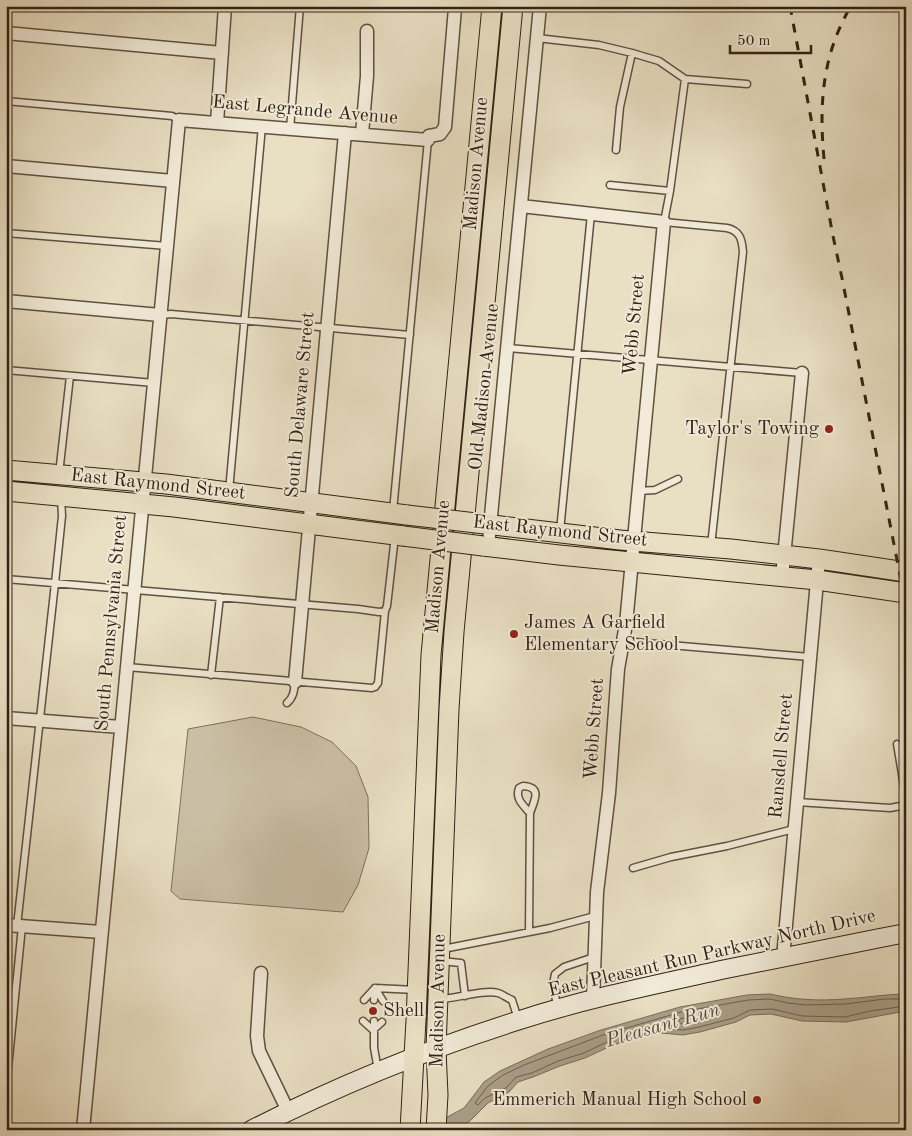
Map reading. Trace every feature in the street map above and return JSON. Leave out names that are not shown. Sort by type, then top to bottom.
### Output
[{"type":"main road","name":"Madison Avenue","points":[[410,1130],[431,655],[492,6]]},
{"type":"main road","name":"Madison Avenue","points":[[436,1130],[438,1095],[436,1049],[441,955],[441,904],[454,632],[513,6]]},
{"type":"main road","name":"East Raymond Street","points":[[6,470],[144,482],[488,525],[819,559],[906,572]]},
{"type":"main road","name":"East Raymond Street","points":[[6,491],[142,504],[486,546],[817,580],[906,594]]},
{"type":"street","points":[[217,123],[225,6]]},
{"type":"street","points":[[540,6],[521,206],[664,222]]},
{"type":"street","points":[[432,137],[444,127],[454,8]]},
{"type":"street","points":[[362,134],[367,76],[367,31]]},
{"type":"street","points":[[6,33],[222,53]]},
{"type":"street","name":"East Legrande Avenue","points":[[178,120],[345,133],[432,137]]},
{"type":"street","name":"South Pennsylvania Street","points":[[83,1130],[178,120]]},
{"type":"street","name":"South Delaware Street","points":[[295,682],[345,133]]},
{"type":"street","points":[[6,166],[173,181]]},
{"type":"street","name":"Old Madison Avenue","points":[[486,546],[521,206]]},
{"type":"street","name":"Webb Street","points":[[593,999],[595,916],[609,793],[618,669],[626,624],[664,222]]},
{"type":"street","points":[[6,301],[160,315]]},
{"type":"street","points":[[782,577],[802,373]]},
{"type":"street","name":"Ransdell Street","points":[[783,958],[819,559]]},
{"type":"street","points":[[6,718],[121,727]]},
{"type":"street","points":[[15,926],[102,932]]},
{"type":"street","name":"East Pleasant Run Parkway North Drive","points":[[251,1130],[288,1111],[414,1057],[519,1020],[652,985],[906,933]]},
{"type":"street","points":[[261,973],[257,1036],[259,1051],[288,1111]]},
{"type":"lane","points":[[290,128],[300,6]]},
{"type":"lane","points":[[537,38],[599,45],[632,53],[659,61],[685,79],[747,84]]},
{"type":"lane","points":[[616,150],[620,107],[632,53]]},
{"type":"lane","points":[[685,79],[664,222],[733,229],[740,235],[743,252],[710,547]]},
{"type":"lane","points":[[6,101],[172,116],[178,120]]},
{"type":"lane","points":[[228,492],[262,126]]},
{"type":"lane","points":[[400,514],[410,335],[432,137]]},
{"type":"lane","points":[[610,186],[670,191]]},
{"type":"lane","points":[[559,533],[591,214]]},
{"type":"lane","points":[[6,233],[167,246]]},
{"type":"lane","points":[[160,315],[171,314],[410,335]]},
{"type":"lane","points":[[507,348],[802,373]]},
{"type":"lane","points":[[6,370],[154,382]]},
{"type":"lane","points":[[59,474],[70,376]]},
{"type":"lane","points":[[639,491],[656,490],[678,479]]},
{"type":"lane","points":[[6,1089],[15,926],[55,583],[62,516],[61,496]]},
{"type":"lane","points":[[126,667],[375,687],[378,683],[385,611],[399,535]]},
{"type":"lane","points":[[6,579],[301,605],[358,608],[379,612],[385,611]]},
{"type":"lane","points":[[211,675],[220,597]]},
{"type":"lane","points":[[623,642],[810,657]]},
{"type":"lane","points":[[287,703],[293,694],[295,682]]},
{"type":"lane","points":[[897,744],[906,798]]},
{"type":"lane","points":[[797,802],[890,808],[906,805]]},
{"type":"lane","points":[[529,932],[530,813]]},
{"type":"lane","points":[[633,868],[671,857],[727,846],[794,829]]},
{"type":"lane","points":[[441,955],[595,916]]},
{"type":"lane","points":[[441,955],[461,963],[465,996]]},
{"type":"lane","points":[[558,1009],[553,984],[555,974],[564,967],[594,957]]},
{"type":"lane","points":[[375,988],[417,990]]},
{"type":"lane","points":[[364,1000],[375,988]]},
{"type":"lane","points":[[374,1000],[375,988]]},
{"type":"lane","points":[[375,988],[383,1001]]},
{"type":"lane","points":[[439,999],[490,992],[499,993],[512,1000],[519,1020]]},
{"type":"lane","points":[[363,1021],[373,1030]]},
{"type":"lane","points":[[374,1021],[373,1030],[378,1072]]},
{"type":"lane","points":[[373,1030],[382,1022]]},
{"type":"shaded area","points":[[253,717],[301,727],[332,742],[356,766],[368,797],[369,848],[358,885],[343,912],[180,899],[171,891],[188,729]]},
{"type":"water","name":"Pleasant Run","points":[[770,994],[798,999],[825,1000],[906,994],[906,1011],[846,1022],[802,1021],[771,1014],[750,1015],[736,1022],[700,1032],[683,1035],[661,1033],[644,1036],[613,1045],[585,1058],[518,1082],[509,1092],[488,1103],[471,1120],[456,1130],[423,1130],[464,1108],[484,1082],[500,1071],[548,1049],[601,1030],[680,1007],[747,995]]},
{"type":"railway","points":[[790,6],[906,606]]},
{"type":"railway","points":[[824,159],[822,119],[828,61],[841,24],[851,6]]},
{"type":"place","name":"Taylor's Towing","points":[[829,429]]},
{"type":"place","name":"James A Garfield Elementary School","points":[[514,634]]},
{"type":"place","name":"Shell","points":[[373,1011]]},
{"type":"place","name":"Emmerich Manual High School","points":[[757,1100]]}]
